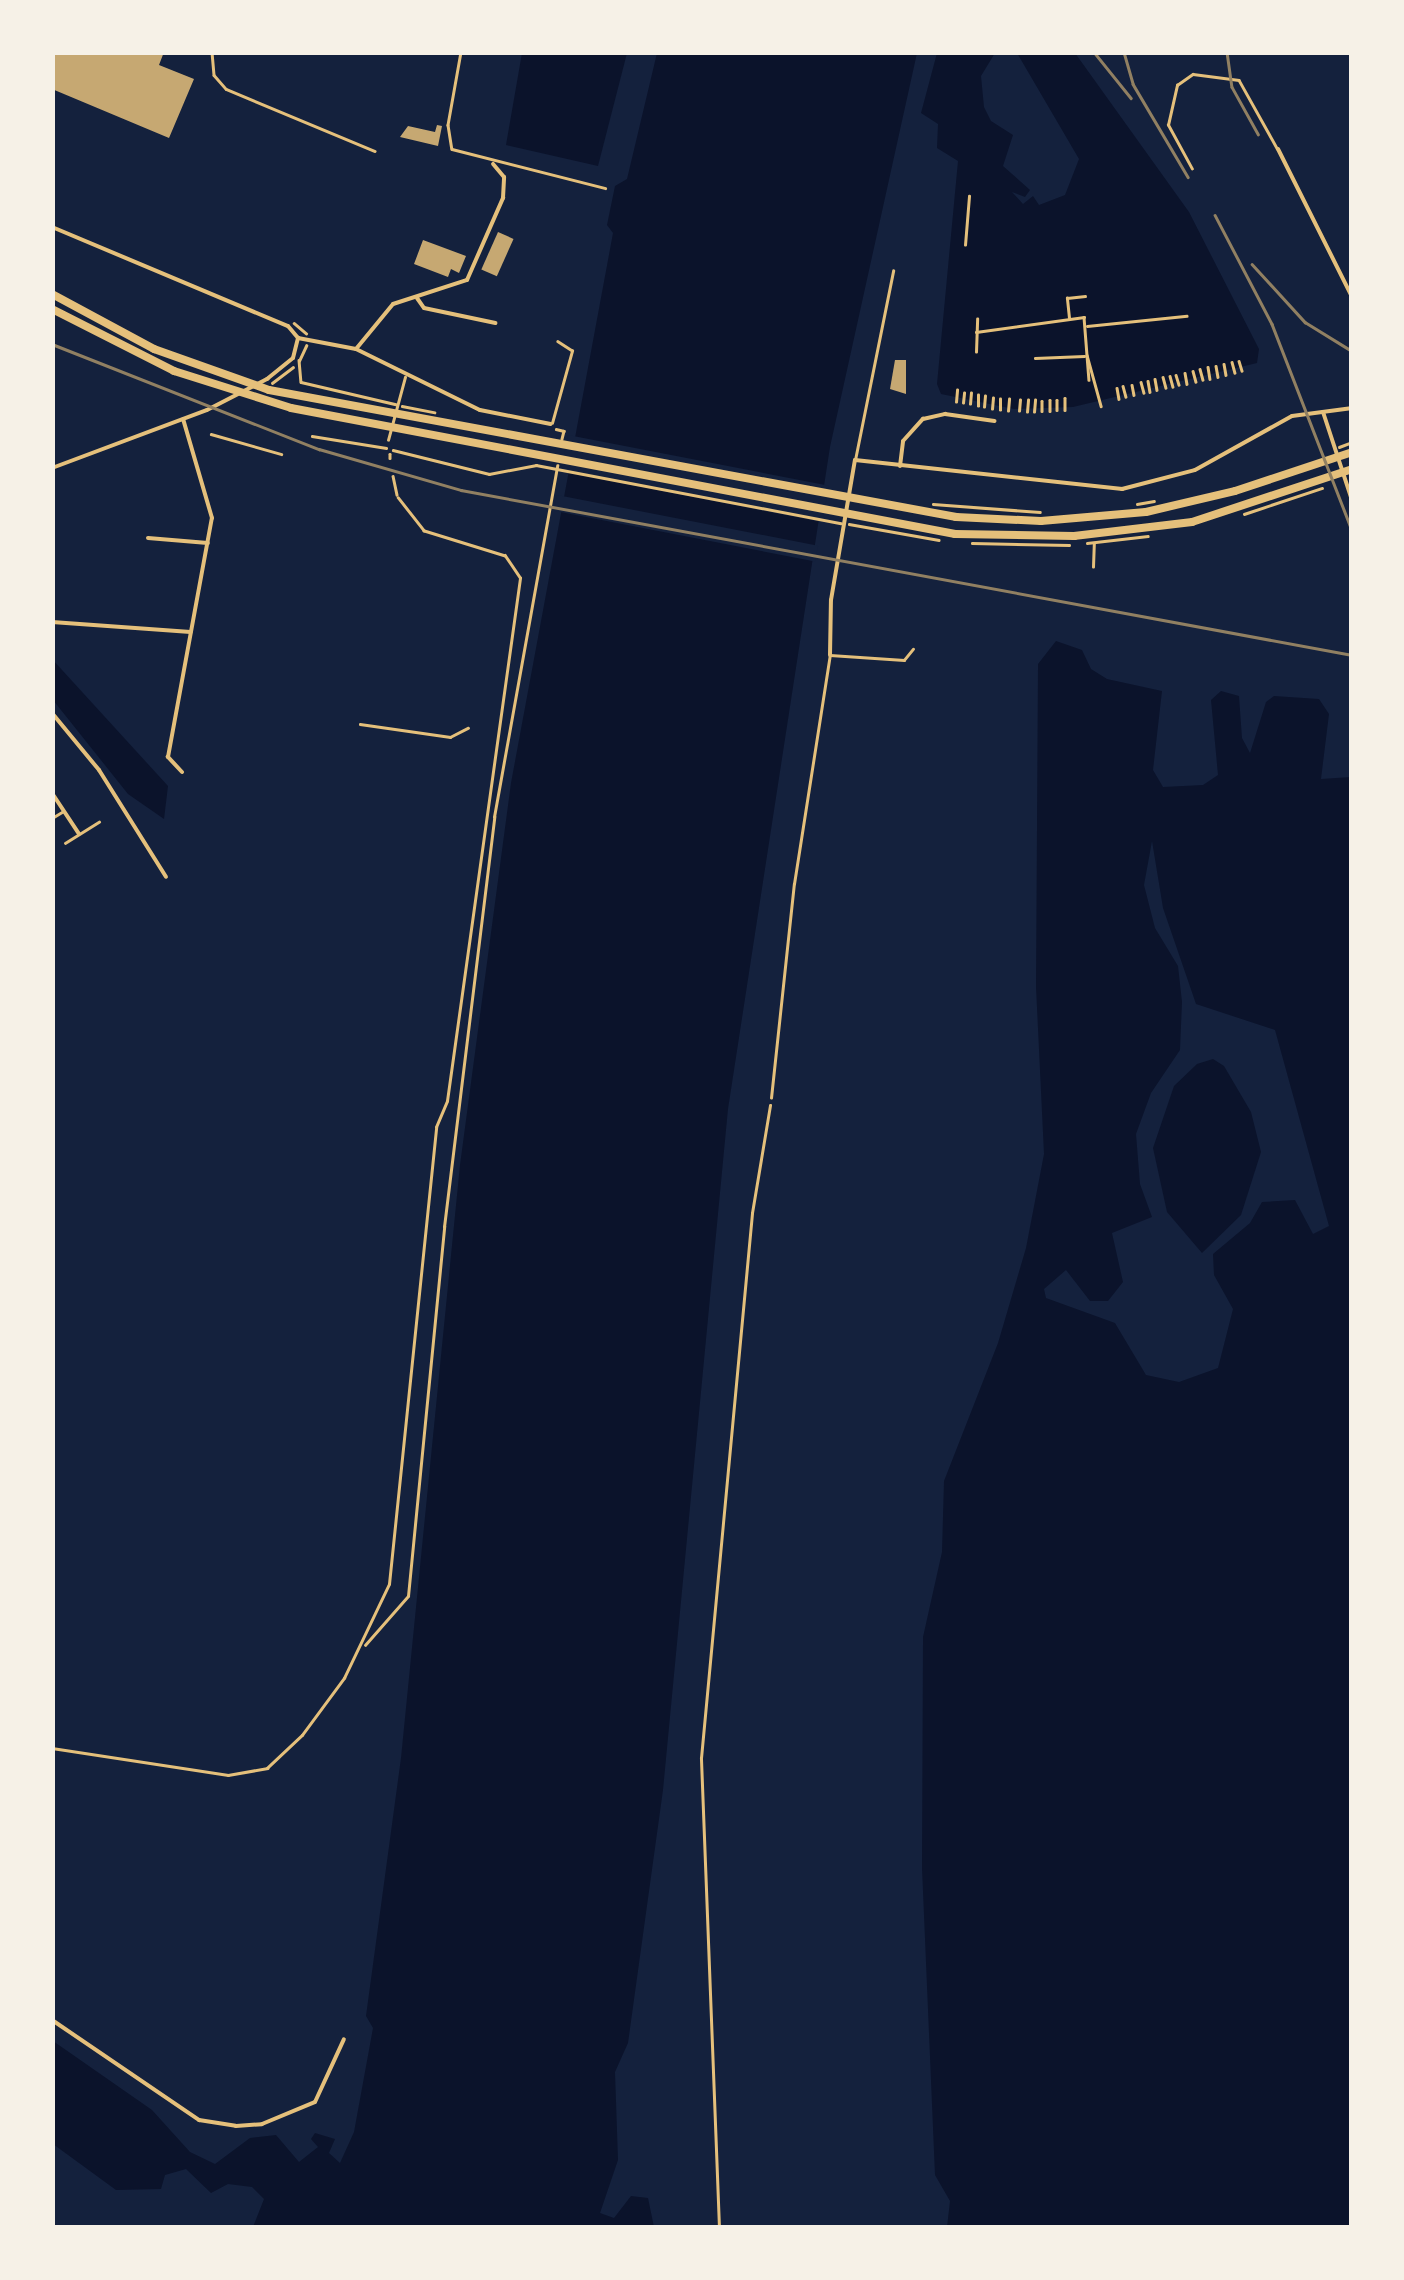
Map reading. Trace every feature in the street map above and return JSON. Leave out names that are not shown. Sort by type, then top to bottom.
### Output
[{"type":"highway","points":[[52,294],[154,349],[269,390],[371,404],[856,500],[982,520],[1107,516],[1203,500],[1315,465],[1339,452],[1352,452]]},
{"type":"highway","points":[[52,309],[149,360],[251,398],[852,521],[980,536],[1090,534],[1192,522],[1349,469]]},
{"type":"street","points":[[1278,149],[1352,297]]},
{"type":"street","points":[[356,348],[394,304],[458,286],[474,269],[503,198],[504,177],[492,164]]},
{"type":"street","points":[[52,227],[288,326],[298,338],[296,354],[282,369],[183,419],[52,468]]},
{"type":"street","points":[[416,296],[424,308],[495,323]]},
{"type":"street","points":[[298,338],[356,348],[480,410],[550,424]]},
{"type":"street","points":[[830,655],[833,582],[855,460],[1122,489],[1170,480],[1288,418],[1352,408]]},
{"type":"street","points":[[1323,412],[1352,500]]},
{"type":"street","points":[[900,466],[903,440],[923,419],[946,414],[995,420]]},
{"type":"street","points":[[182,772],[168,756],[212,518],[205,477],[183,419]]},
{"type":"street","points":[[148,538],[208,542]]},
{"type":"street","points":[[52,622],[191,632]]},
{"type":"street","points":[[52,713],[99,770],[166,877]]},
{"type":"street","points":[[52,792],[78,834]]},
{"type":"street","points":[[52,2020],[199,2120],[236,2126],[262,2124],[315,2102],[344,2038]]},
{"type":"lane","points":[[212,52],[214,75],[226,89],[375,151]]},
{"type":"lane","points":[[461,52],[449,140],[463,156],[605,188]]},
{"type":"lane","points":[[1192,169],[1168,125],[1177,85],[1193,74],[1238,80],[1278,149]]},
{"type":"lane","points":[[855,460],[894,271]]},
{"type":"lane","points":[[550,424],[572,351],[558,342]]},
{"type":"lane","points":[[388,440],[406,375]]},
{"type":"lane","points":[[211,434],[281,454]]},
{"type":"lane","points":[[393,476],[397,496]]},
{"type":"lane","points":[[770,1098],[794,884],[830,655],[904,660],[913,649]]},
{"type":"lane","points":[[360,724],[450,737],[468,728]]},
{"type":"lane","points":[[52,818],[63,811]]},
{"type":"lane","points":[[65,844],[99,822]]},
{"type":"path","points":[[965,245],[970,196]]},
{"type":"path","points":[[1069,320],[1067,298],[1085,296]]},
{"type":"path","points":[[1085,326],[1186,316]]},
{"type":"path","points":[[976,332],[1084,317],[1089,380]]},
{"type":"path","points":[[976,319],[976,352]]},
{"type":"path","points":[[308,338],[300,361],[301,382],[371,404]]},
{"type":"path","points":[[1035,358],[1085,354]]},
{"type":"path","points":[[1085,354],[1101,406]]},
{"type":"path","points":[[1239,360],[1242,371]]},
{"type":"path","points":[[1232,362],[1234,373]]},
{"type":"path","points":[[1224,364],[1226,375]]},
{"type":"path","points":[[1216,366],[1218,376]]},
{"type":"path","points":[[1208,368],[1210,379]]},
{"type":"path","points":[[1200,369],[1202,380]]},
{"type":"path","points":[[1193,371],[1196,382]]},
{"type":"path","points":[[1184,373],[1187,384]]},
{"type":"path","points":[[1173,375],[1176,386]]},
{"type":"path","points":[[1164,378],[1166,388]]},
{"type":"path","points":[[1155,379],[1158,390]]},
{"type":"path","points":[[1148,381],[1150,392]]},
{"type":"path","points":[[1141,382],[1144,393]]},
{"type":"path","points":[[1132,384],[1134,395]]},
{"type":"path","points":[[1123,386],[1126,397]]},
{"type":"path","points":[[1117,388],[1119,399]]},
{"type":"path","points":[[956,402],[957,390]]},
{"type":"path","points":[[964,392],[964,403]]},
{"type":"path","points":[[970,404],[971,393]]},
{"type":"path","points":[[978,395],[978,406]]},
{"type":"path","points":[[984,407],[985,396]]},
{"type":"path","points":[[992,409],[993,398]]},
{"type":"path","points":[[1065,398],[1065,410]]},
{"type":"path","points":[[1000,399],[1000,410]]},
{"type":"path","points":[[1008,411],[1009,399]]},
{"type":"path","points":[[1019,411],[1020,400]]},
{"type":"path","points":[[1028,400],[1028,412]]},
{"type":"path","points":[[1034,412],[1035,400]]},
{"type":"path","points":[[1050,400],[1050,411]]},
{"type":"path","points":[[1057,400],[1058,410]]},
{"type":"path","points":[[1042,401],[1042,412]]},
{"type":"path","points":[[550,424],[564,431],[561,446]]},
{"type":"path","points":[[312,436],[482,473],[536,465],[852,521],[866,528]]},
{"type":"path","points":[[1339,452],[1352,442]]},
{"type":"path","points":[[52,1748],[228,1775],[254,1773],[302,1735],[364,1646],[408,1596],[492,836],[558,460]]},
{"type":"path","points":[[364,1646],[390,1584],[436,1127],[447,1101],[518,589],[518,569],[506,556],[424,532],[397,496]]},
{"type":"path","points":[[1134,504],[1162,500]]},
{"type":"path","points":[[929,504],[1046,512]]},
{"type":"path","points":[[1093,568],[1094,543]]},
{"type":"path","points":[[719,2228],[701,1758],[752,1213],[770,1098]]},
{"type":"water","points":[[522,53],[627,53],[598,166],[506,145]]},
{"type":"water","points":[[657,53],[917,53],[830,447],[728,1109],[663,1790],[628,2043],[615,2072],[618,2160],[600,2213],[614,2218],[631,2196],[648,2198],[654,2227],[253,2227],[264,2199],[252,2187],[228,2184],[211,2193],[186,2169],[165,2175],[161,2189],[116,2190],[53,2144],[53,2041],[152,2110],[190,2152],[215,2164],[250,2138],[276,2135],[299,2162],[318,2147],[311,2139],[315,2133],[335,2139],[329,2153],[340,2163],[354,2132],[373,2028],[366,2016],[401,1758],[460,1165],[511,783],[613,233],[607,225],[615,186],[627,179]]},
{"type":"water","points":[[937,53],[995,53],[981,76],[984,107],[991,121],[1013,135],[1003,166],[1030,190],[1025,197],[1012,192],[1023,204],[1033,196],[1039,205],[1065,195],[1079,159],[1017,53],[1075,53],[1189,212],[1259,349],[1257,363],[1073,407],[1014,409],[941,394],[937,384],[958,161],[937,148],[938,124],[921,113]]},
{"type":"water","points":[[1056,641],[1082,650],[1091,669],[1107,679],[1162,691],[1153,770],[1163,787],[1203,785],[1218,775],[1211,700],[1221,691],[1239,696],[1242,738],[1250,753],[1266,702],[1274,696],[1319,699],[1329,714],[1321,779],[1351,777],[1351,2227],[947,2227],[950,2201],[935,2175],[922,1868],[923,1637],[942,1552],[944,1481],[998,1343],[1026,1248],[1044,1154],[1036,987],[1038,664]],"holes":[[[1152,841],[1163,908],[1196,1004],[1275,1030],[1329,1226],[1313,1234],[1295,1200],[1262,1202],[1250,1223],[1213,1254],[1214,1275],[1233,1309],[1218,1368],[1179,1382],[1146,1375],[1115,1323],[1046,1298],[1044,1289],[1066,1270],[1090,1301],[1108,1301],[1123,1282],[1112,1233],[1152,1217],[1140,1184],[1136,1134],[1151,1093],[1180,1050],[1182,1002],[1178,966],[1155,928],[1144,885]]]},
{"type":"water","points":[[52,659],[168,786],[164,819],[128,794],[53,700]]},
{"type":"water","points":[[1213,1059],[1224,1066],[1251,1112],[1261,1152],[1241,1215],[1202,1253],[1167,1212],[1153,1148],[1174,1086],[1197,1064]]},
{"type":"pier","points":[[568,435],[829,486],[822,522],[561,471]]},
{"type":"pier","points":[[557,495],[818,546],[815,561],[554,511]]},
{"type":"building","points":[[52,52],[164,52],[159,65],[194,79],[169,138],[52,89]]},
{"type":"building","points":[[437,125],[442,126],[438,146],[400,137],[408,126],[435,132]]},
{"type":"building","points":[[498,232],[514,239],[497,276],[481,269]]},
{"type":"building","points":[[423,240],[466,256],[459,273],[451,269],[448,277],[414,264]]},
{"type":"building","points":[[895,360],[906,360],[906,394],[890,389]]},
{"type":"railway","points":[[1094,52],[1131,98]]},
{"type":"railway","points":[[1124,52],[1133,84],[1188,177]]},
{"type":"railway","points":[[1227,52],[1232,87],[1258,134]]},
{"type":"railway","points":[[1215,215],[1272,324],[1352,530]]},
{"type":"railway","points":[[1252,264],[1305,322],[1352,351]]},
{"type":"railway","points":[[52,344],[319,449],[461,490],[1352,655]]}]
